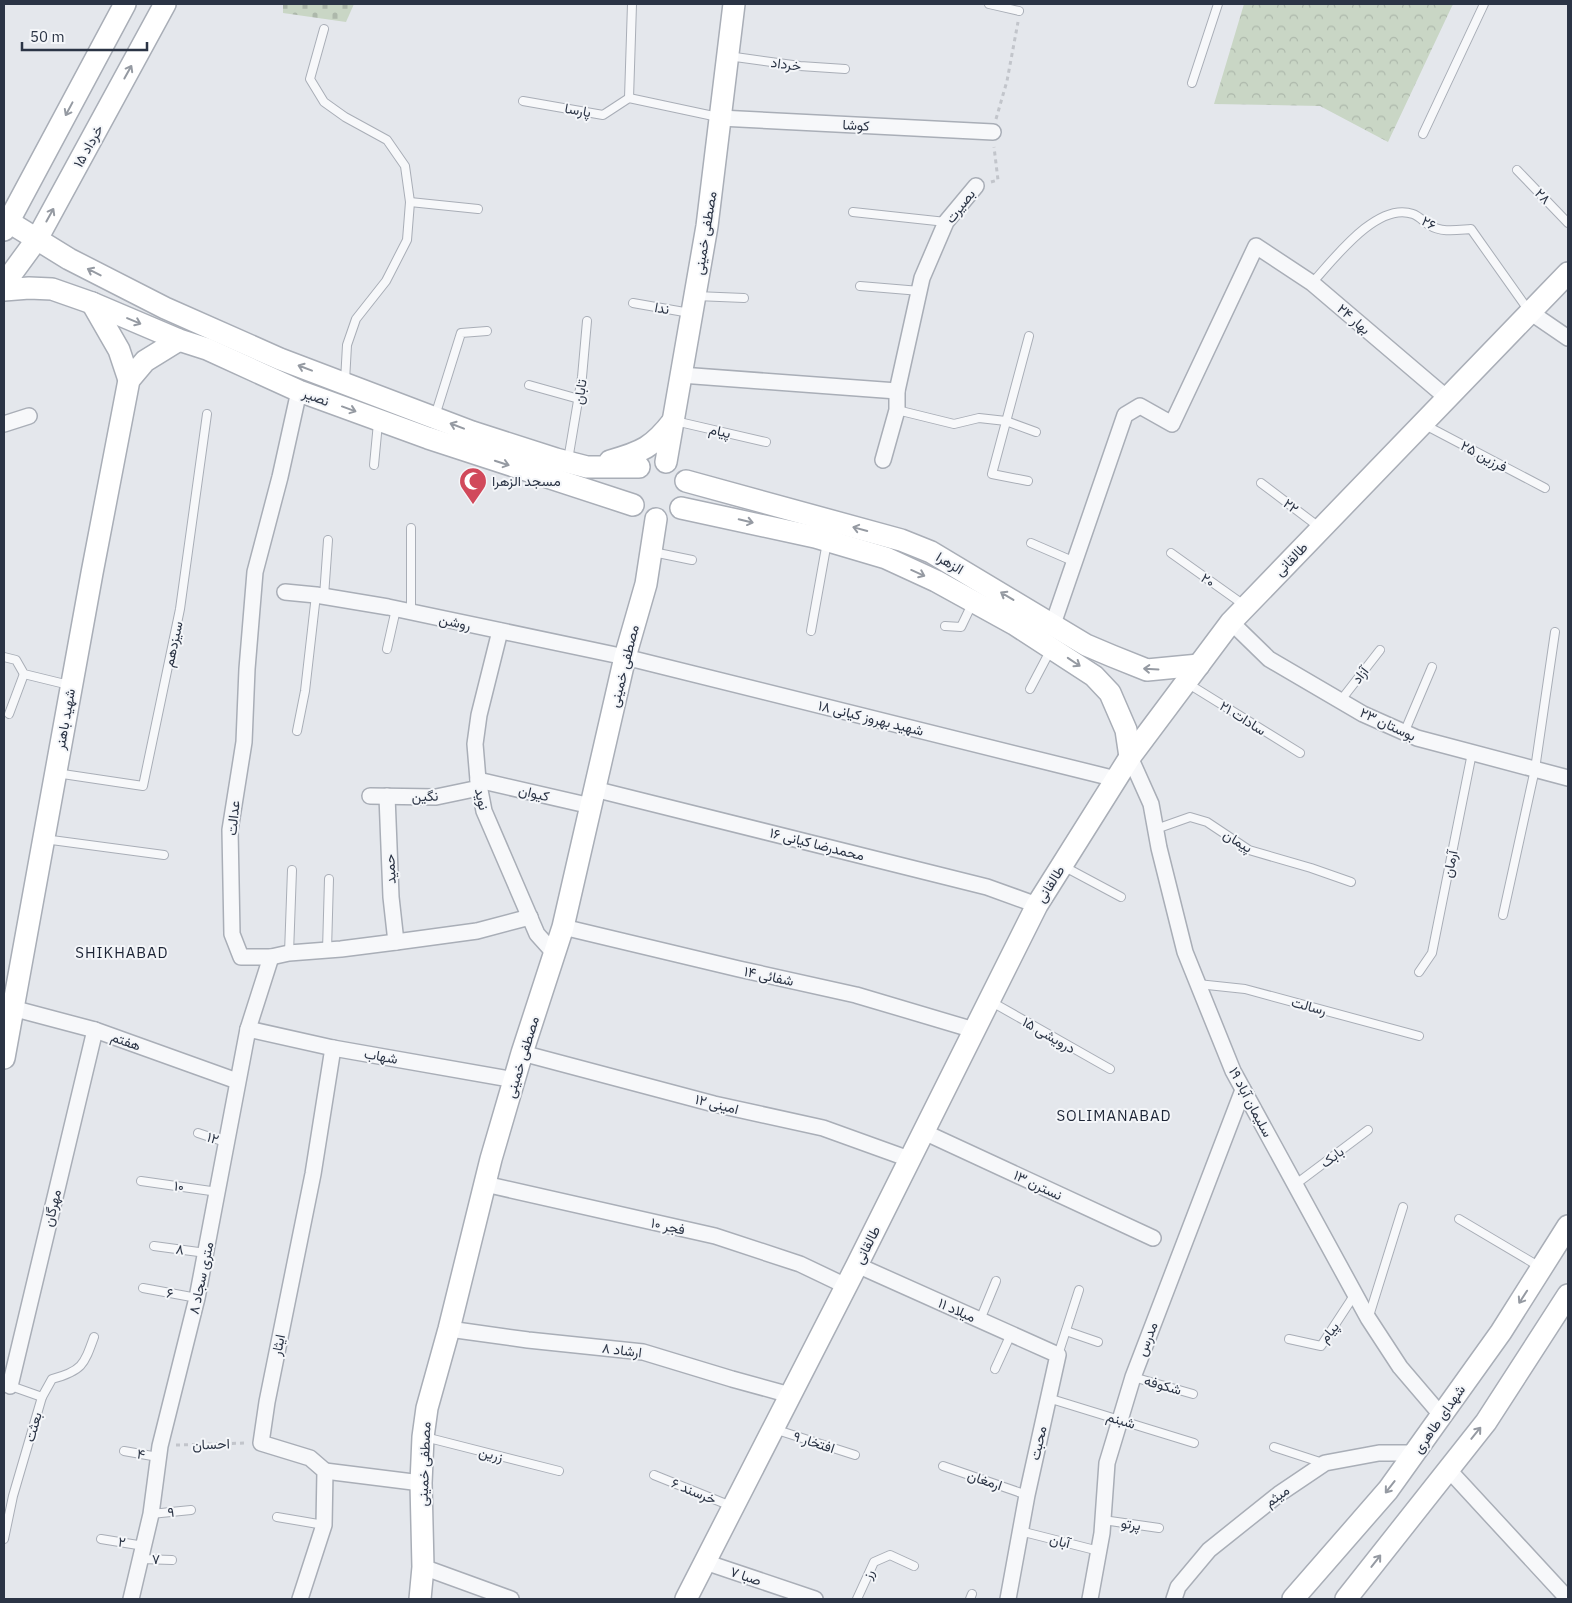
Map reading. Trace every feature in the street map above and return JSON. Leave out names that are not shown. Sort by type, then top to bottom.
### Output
[{"type":"street","points":[[124,4],[7,226],[37,239],[69,259],[165,308],[280,359],[481,435],[577,464],[639,467],[652,461],[666,462],[678,469],[686,481],[686,495],[681,508],[670,516],[656,519],[643,515],[633,505],[628,492],[631,478],[639,467]]},
{"type":"street","name":"۱۵ خرداد","points":[[4,284],[37,239],[165,4]]},
{"type":"street","name":"مصطفی خمینی","points":[[666,462],[707,226],[734,4]]},
{"type":"street","name":"کوشا","points":[[720,118],[993,132]]},
{"type":"street","name":"بصیرت","points":[[883,460],[897,410],[897,391],[922,278],[946,222],[976,186]]},
{"type":"street","name":"بهار ۲۴","points":[[1074,562],[1125,415],[1140,406],[1172,424],[1256,246],[1312,282],[1447,398]]},
{"type":"street","points":[[52,289],[53,277],[58,268],[69,259]]},
{"type":"street","name":"طالقانی","points":[[686,1599],[857,1265],[1037,904],[1130,757],[1231,622],[1568,273]]},
{"type":"street","name":"نصیر","points":[[4,290],[52,289],[92,303],[179,340],[207,349],[299,391],[437,441],[633,505]]},
{"type":"street","points":[[92,303],[119,350],[129,380]]},
{"type":"street","points":[[1530,312],[1568,338]]},
{"type":"street","points":[[129,380],[145,361],[179,340]]},
{"type":"street","points":[[270,378],[280,359]]},
{"type":"street","points":[[681,375],[897,391]]},
{"type":"street","name":"شهید باهنر","points":[[4,1058],[55,773],[129,380]]},
{"type":"street","name":"عدالت","points":[[299,391],[280,477],[255,572],[247,669],[244,742],[230,830],[232,934],[241,957],[271,957],[289,953],[396,942],[477,931],[530,917]]},
{"type":"street","points":[[4,424],[29,416]]},
{"type":"street","points":[[577,464],[644,450],[660,438],[674,421]]},
{"type":"street","points":[[577,464],[589,472],[585,486],[579,488]]},
{"type":"street","name":"الزهرا","points":[[686,481],[901,540],[924,549],[1086,645],[1146,670],[1199,665]]},
{"type":"street","points":[[718,515],[714,507],[716,498],[730,493]]},
{"type":"street","name":"الزهرا","points":[[681,508],[827,541],[886,558],[936,581],[1052,648],[1094,676],[1110,693],[1126,730],[1130,757]]},
{"type":"street","name":"مصطفی خمینی","points":[[420,1599],[423,1567],[421,1483],[423,1437],[427,1408],[450,1329],[485,1184],[522,1053],[563,927],[625,657],[646,584],[656,519]]},
{"type":"street","points":[[1053,624],[1074,562]]},
{"type":"street","name":"روشن","points":[[285,592],[320,596],[403,611],[625,657]]},
{"type":"street","name":"بوستان ۲۳","points":[[1231,622],[1269,660],[1363,714],[1404,733],[1568,778]]},
{"type":"street","name":"نوید","points":[[500,631],[478,715],[475,744],[479,784],[484,811],[537,934],[554,954]]},
{"type":"street","points":[[1094,676],[1103,676],[1110,672],[1113,668],[1112,656]]},
{"type":"street","name":"شهید بهروز کیانی ۱۸","points":[[625,657],[1116,779]]},
{"type":"street","name":"سلیمان آباد ۱۹","points":[[1130,757],[1151,804],[1185,952],[1233,1072],[1368,1318],[1400,1367],[1441,1415]]},
{"type":"street","name":"نگین","points":[[370,796],[436,797],[479,784]]},
{"type":"street","name":"کیوان","points":[[479,784],[593,798]]},
{"type":"street","name":"حمید","points":[[387,796],[391,897],[396,942]]},
{"type":"street","name":"محمدرضا کیانی ۱۶","points":[[593,798],[987,887],[1037,904]]},
{"type":"street","name":"شفائی ۱۴","points":[[563,927],[856,995],[974,1030]]},
{"type":"street","name":"۸ متری سجاد","points":[[131,1599],[151,1514],[159,1451],[197,1298],[228,1143],[248,1029],[271,957]]},
{"type":"street","name":"هفتم","points":[[12,1008],[95,1030],[238,1081]]},
{"type":"street","name":"شهاب","points":[[248,1029],[333,1048],[515,1080]]},
{"type":"street","name":"مهرگان","points":[[7,1385],[95,1030]]},
{"type":"street","name":"ایثار","points":[[261,1442],[267,1402],[313,1174],[333,1048]]},
{"type":"street","name":"امینی ۱۲","points":[[522,1053],[714,1104],[823,1128],[910,1159]]},
{"type":"street","name":"مدرس","points":[[1090,1599],[1103,1520],[1107,1463],[1133,1377],[1243,1090]]},
{"type":"street","name":"نسترن ۱۳","points":[[924,1132],[1153,1238]]},
{"type":"street","name":"فجر ۱۰","points":[[485,1184],[715,1236],[800,1264],[846,1286]]},
{"type":"street","name":"شهدای طاهری","points":[[1293,1599],[1388,1490],[1501,1332],[1568,1226]]},
{"type":"street","name":"میلاد ۱۱","points":[[857,1265],[1058,1355]]},
{"type":"street","points":[[1346,1599],[1486,1422],[1568,1295]]},
{"type":"street","name":"ارشاد ۸","points":[[450,1329],[528,1340],[643,1352],[790,1395]]},
{"type":"street","name":"محبت","points":[[1008,1599],[1027,1495],[1058,1355]]},
{"type":"street","points":[[261,1442],[310,1458],[325,1471],[421,1483]]},
{"type":"street","name":"میثم","points":[[1174,1599],[1178,1587],[1209,1550],[1278,1494],[1325,1463],[1379,1452],[1414,1453]]},
{"type":"street","points":[[1448,1469],[1568,1599]]},
{"type":"street","points":[[300,1599],[324,1525],[325,1471]]},
{"type":"street","name":"صبا ۷","points":[[705,1562],[814,1599]]},
{"type":"street","points":[[423,1567],[511,1599]]},
{"type":"lane","points":[[632,4],[629,98],[720,118]]},
{"type":"lane","points":[[989,4],[1020,11]]},
{"type":"lane","points":[[1192,83],[1218,4]]},
{"type":"lane","points":[[1424,134],[1484,4]]},
{"type":"lane","name":"نصیر","points":[[324,29],[310,80],[324,102],[345,117],[387,140],[405,166],[410,202],[406,240],[386,282],[356,319],[348,345],[345,383]]},
{"type":"lane","name":"خرداد","points":[[727,56],[845,70]]},
{"type":"lane","name":"پارسا","points":[[523,101],[603,114],[629,98]]},
{"type":"lane","name":"۲۸","points":[[1518,170],[1568,223]]},
{"type":"lane","points":[[410,202],[478,209]]},
{"type":"lane","points":[[853,212],[946,222]]},
{"type":"lane","name":"۲۶","points":[[1312,282],[1361,230],[1392,213],[1413,214],[1431,226],[1446,231],[1471,229],[1530,312]]},
{"type":"lane","points":[[860,286],[920,291]]},
{"type":"lane","name":"ندا","points":[[633,303],[693,304],[744,298]]},
{"type":"lane","name":"تابان","points":[[577,464],[579,399],[587,321]]},
{"type":"lane","points":[[434,418],[461,334],[487,331]]},
{"type":"lane","points":[[1028,481],[992,474],[1029,336]]},
{"type":"lane","points":[[529,385],[579,399]]},
{"type":"lane","points":[[897,410],[954,424],[979,418],[1006,421],[1036,432]]},
{"type":"lane","name":"سیزدهم","points":[[55,773],[143,786],[180,609],[207,414]]},
{"type":"lane","points":[[374,465],[379,420]]},
{"type":"lane","name":"پیام","points":[[674,421],[766,442]]},
{"type":"lane","name":"فرزین ۲۵","points":[[1422,424],[1545,488]]},
{"type":"lane","name":"۲۲","points":[[1261,483],[1321,528]]},
{"type":"lane","points":[[387,649],[403,611],[411,528]]},
{"type":"lane","points":[[297,731],[328,540]]},
{"type":"lane","points":[[811,631],[827,541]]},
{"type":"lane","points":[[1031,543],[1074,562]]},
{"type":"lane","points":[[651,552],[692,560]]},
{"type":"lane","name":"۲۰","points":[[1171,554],[1246,606]]},
{"type":"lane","points":[[945,626],[961,627],[973,602]]},
{"type":"lane","points":[[1503,914],[1535,769],[1555,632]]},
{"type":"lane","points":[[1030,689],[1052,648]]},
{"type":"lane","name":"آزاد","points":[[1341,700],[1380,650]]},
{"type":"lane","points":[[4,656],[16,660],[24,674],[72,686]]},
{"type":"lane","points":[[1404,733],[1432,667]]},
{"type":"lane","points":[[9,714],[24,674]]},
{"type":"lane","name":"سادات ۲۱","points":[[1186,682],[1300,753]]},
{"type":"lane","name":"آرمان","points":[[1419,972],[1432,953],[1472,753]]},
{"type":"lane","name":"پیمان","points":[[1156,829],[1190,817],[1207,822],[1249,850],[1351,882]]},
{"type":"lane","points":[[43,839],[164,855]]},
{"type":"lane","points":[[1062,865],[1120,897]]},
{"type":"lane","points":[[289,953],[292,870]]},
{"type":"lane","points":[[327,950],[329,879]]},
{"type":"lane","name":"رسالت","points":[[1198,984],[1245,989],[1419,1036]]},
{"type":"lane","name":"درویشی ۱۵","points":[[989,1000],[1110,1069]]},
{"type":"lane","name":"بابک","points":[[1296,1184],[1368,1130]]},
{"type":"lane","name":"۱۲","points":[[198,1133],[228,1143]]},
{"type":"lane","name":"۱۰","points":[[141,1181],[218,1192]]},
{"type":"lane","points":[[1368,1318],[1403,1208]]},
{"type":"lane","points":[[1459,1219],[1542,1268]]},
{"type":"lane","name":"۸","points":[[154,1246],[206,1253]]},
{"type":"lane","points":[[980,1320],[996,1281]]},
{"type":"lane","name":"۶","points":[[144,1288],[197,1298]]},
{"type":"lane","name":"محبت","points":[[1058,1355],[1079,1290]]},
{"type":"lane","name":"پیام","points":[[1289,1339],[1321,1346],[1355,1294]]},
{"type":"lane","points":[[1066,1331],[1098,1342]]},
{"type":"lane","points":[[995,1368],[1011,1334]]},
{"type":"lane","name":"بعثت","points":[[4,1539],[13,1496],[42,1397],[52,1379],[66,1376],[81,1367],[94,1337]]},
{"type":"lane","name":"شکوفه","points":[[1133,1377],[1193,1394]]},
{"type":"lane","name":"مهرگان","points":[[7,1385],[42,1397]]},
{"type":"lane","name":"شبنم","points":[[1048,1398],[1194,1443]]},
{"type":"lane","name":"افتخار ۹","points":[[773,1429],[855,1455]]},
{"type":"lane","name":"زرین","points":[[423,1437],[559,1471]]},
{"type":"lane","points":[[1274,1447],[1325,1463]]},
{"type":"lane","name":"۴","points":[[124,1451],[159,1451]]},
{"type":"lane","name":"ارمغان","points":[[942,1466],[1027,1495]]},
{"type":"lane","name":"خرسند ۶","points":[[654,1475],[733,1506]]},
{"type":"lane","name":"۹","points":[[151,1514],[191,1510]]},
{"type":"lane","points":[[277,1516],[324,1525]]},
{"type":"lane","name":"پرتو","points":[[1103,1520],[1159,1528]]},
{"type":"lane","name":"آبان","points":[[1020,1531],[1099,1551]]},
{"type":"lane","name":"۲","points":[[101,1539],[142,1553]]},
{"type":"lane","name":"۷","points":[[142,1553],[172,1560]]},
{"type":"lane","name":"رز","points":[[857,1599],[874,1562],[890,1555],[914,1566]]},
{"type":"path","name":"بصیرت","points":[[976,186],[998,180],[993,132],[1008,81],[1020,11]]},
{"type":"path","name":"احسان","points":[[159,1451],[261,1442]]},
{"type":"green space","points":[[283,4],[354,4],[346,22],[283,13]]},
{"type":"green space","points":[[1244,4],[1453,4],[1388,142],[1320,106],[1214,104]]},
{"type":"place","name":"مسجد الزهرا","points":[[473,505]]},
{"type":"district","name":"SHIKHABAD","points":[[122,952]]},
{"type":"district","name":"SOLIMANABAD","points":[[1114,1115]]}]
